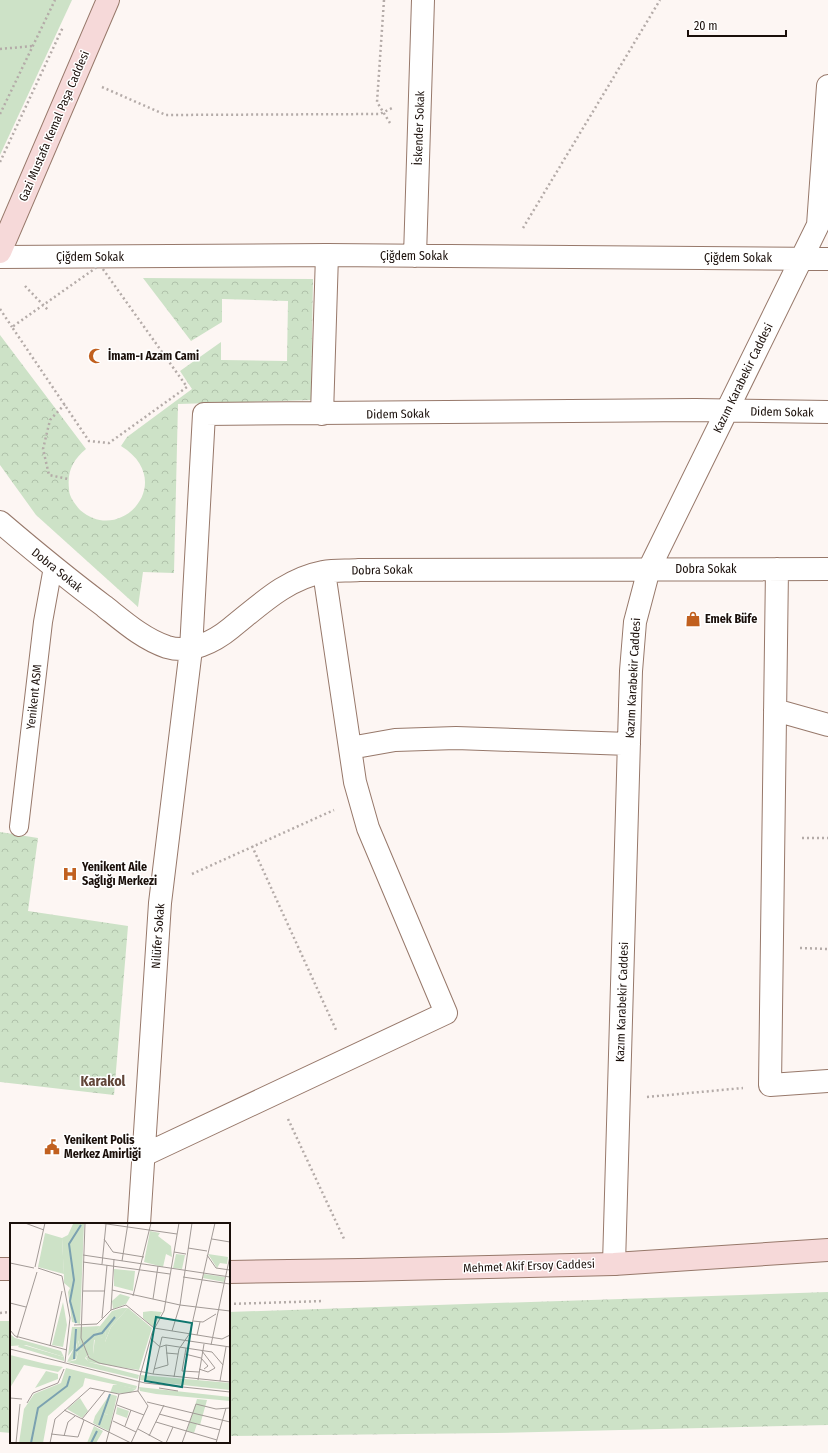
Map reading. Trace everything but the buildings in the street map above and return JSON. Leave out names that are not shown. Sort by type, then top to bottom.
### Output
[{"type":"street","name":"Gazi Mustafa Kemal Paşa Caddesi","points":[[0,252],[108,0]]},
{"type":"street","name":"İskender Sokak","points":[[415,256],[423,0]]},
{"type":"street","name":"Kazım Karabekir Caddesi","points":[[614,1264],[634,622],[649,569],[818,224],[828,86]]},
{"type":"street","name":"Çiğdem Sokak","points":[[0,257],[93,261],[327,255],[828,259]]},
{"type":"street","points":[[322,414],[327,255]]},
{"type":"street","name":"Didem Sokak","points":[[191,649],[204,414],[727,411],[828,412]]},
{"type":"street","name":"Dobra Sokak","points":[[0,522],[53,567],[141,635],[168,647],[191,649],[211,641],[229,630],[272,595],[298,580],[324,572],[360,570],[828,568]]},
{"type":"street","points":[[777,569],[770,1085],[828,1081]]},
{"type":"street","points":[[144,1155],[446,1012],[368,828],[360,799],[350,748],[324,572]]},
{"type":"street","name":"Nilüfer Sokak","points":[[139,1223],[162,888],[191,649]]},
{"type":"street","points":[[775,710],[828,725]]},
{"type":"street","points":[[350,748],[395,740],[456,738],[629,744]]},
{"type":"street","name":"Mehmet Akif Ersoy Caddesi","points":[[230,1272],[614,1264],[828,1250]]},
{"type":"lane","name":"Yenikent ASM","points":[[19,827],[43,622],[53,567]]},
{"type":"path","points":[[0,114],[55,0]]},
{"type":"path","points":[[384,0],[377,102],[392,127]]},
{"type":"path","points":[[506,256],[660,0]]},
{"type":"path","points":[[0,162],[66,21]]},
{"type":"path","points":[[0,49],[33,46]]},
{"type":"path","points":[[97,93],[100,86],[166,115],[380,114],[420,94]]},
{"type":"path","points":[[0,309],[12,327],[65,404],[89,441],[109,443],[187,387],[93,261],[44,305],[12,327]]},
{"type":"path","points":[[44,305],[49,311]]},
{"type":"path","points":[[65,404],[50,420],[43,449],[50,475],[68,479]]},
{"type":"path","points":[[162,888],[252,846],[360,799]]},
{"type":"path","points":[[252,846],[349,1058]]},
{"type":"path","points":[[619,1099],[770,1085]]},
{"type":"path","points":[[276,1093],[358,1270]]},
{"type":"path","points":[[0,1313],[10,1312]]},
{"type":"green space","points":[[0,0],[72,0],[0,155]]},
{"type":"green space","points":[[143,278],[313,279],[311,400],[178,404],[174,573],[143,572],[138,607],[36,515],[0,465],[0,335],[86,449],[74,462],[70,471],[69,489],[73,500],[80,510],[96,519],[112,520],[126,515],[137,505],[144,491],[144,476],[137,460],[121,446],[127,437],[192,389],[180,371],[221,342],[221,360],[287,361],[288,301],[222,299],[222,322],[191,341]]},
{"type":"green space","points":[[0,832],[38,838],[28,911],[128,926],[114,1095],[0,1082]]},
{"type":"green space","points":[[828,1292],[828,1425],[496,1433],[230,1436],[230,1312]]},
{"type":"green space","points":[[0,1321],[10,1321],[10,1433],[0,1432]]},
{"type":"place","name":"İmam-ı Azam Cami","points":[[96,356]]},
{"type":"place","name":"Emek Büfe","points":[[693,619]]},
{"type":"place","name":"Yenikent Aile Sağlığı Merkezi","points":[[70,874]]},
{"type":"place","name":"Yenikent Polis Merkez Amirliği","points":[[52,1147]]},
{"type":"district","name":"Karakol","points":[[103,1081]]}]
